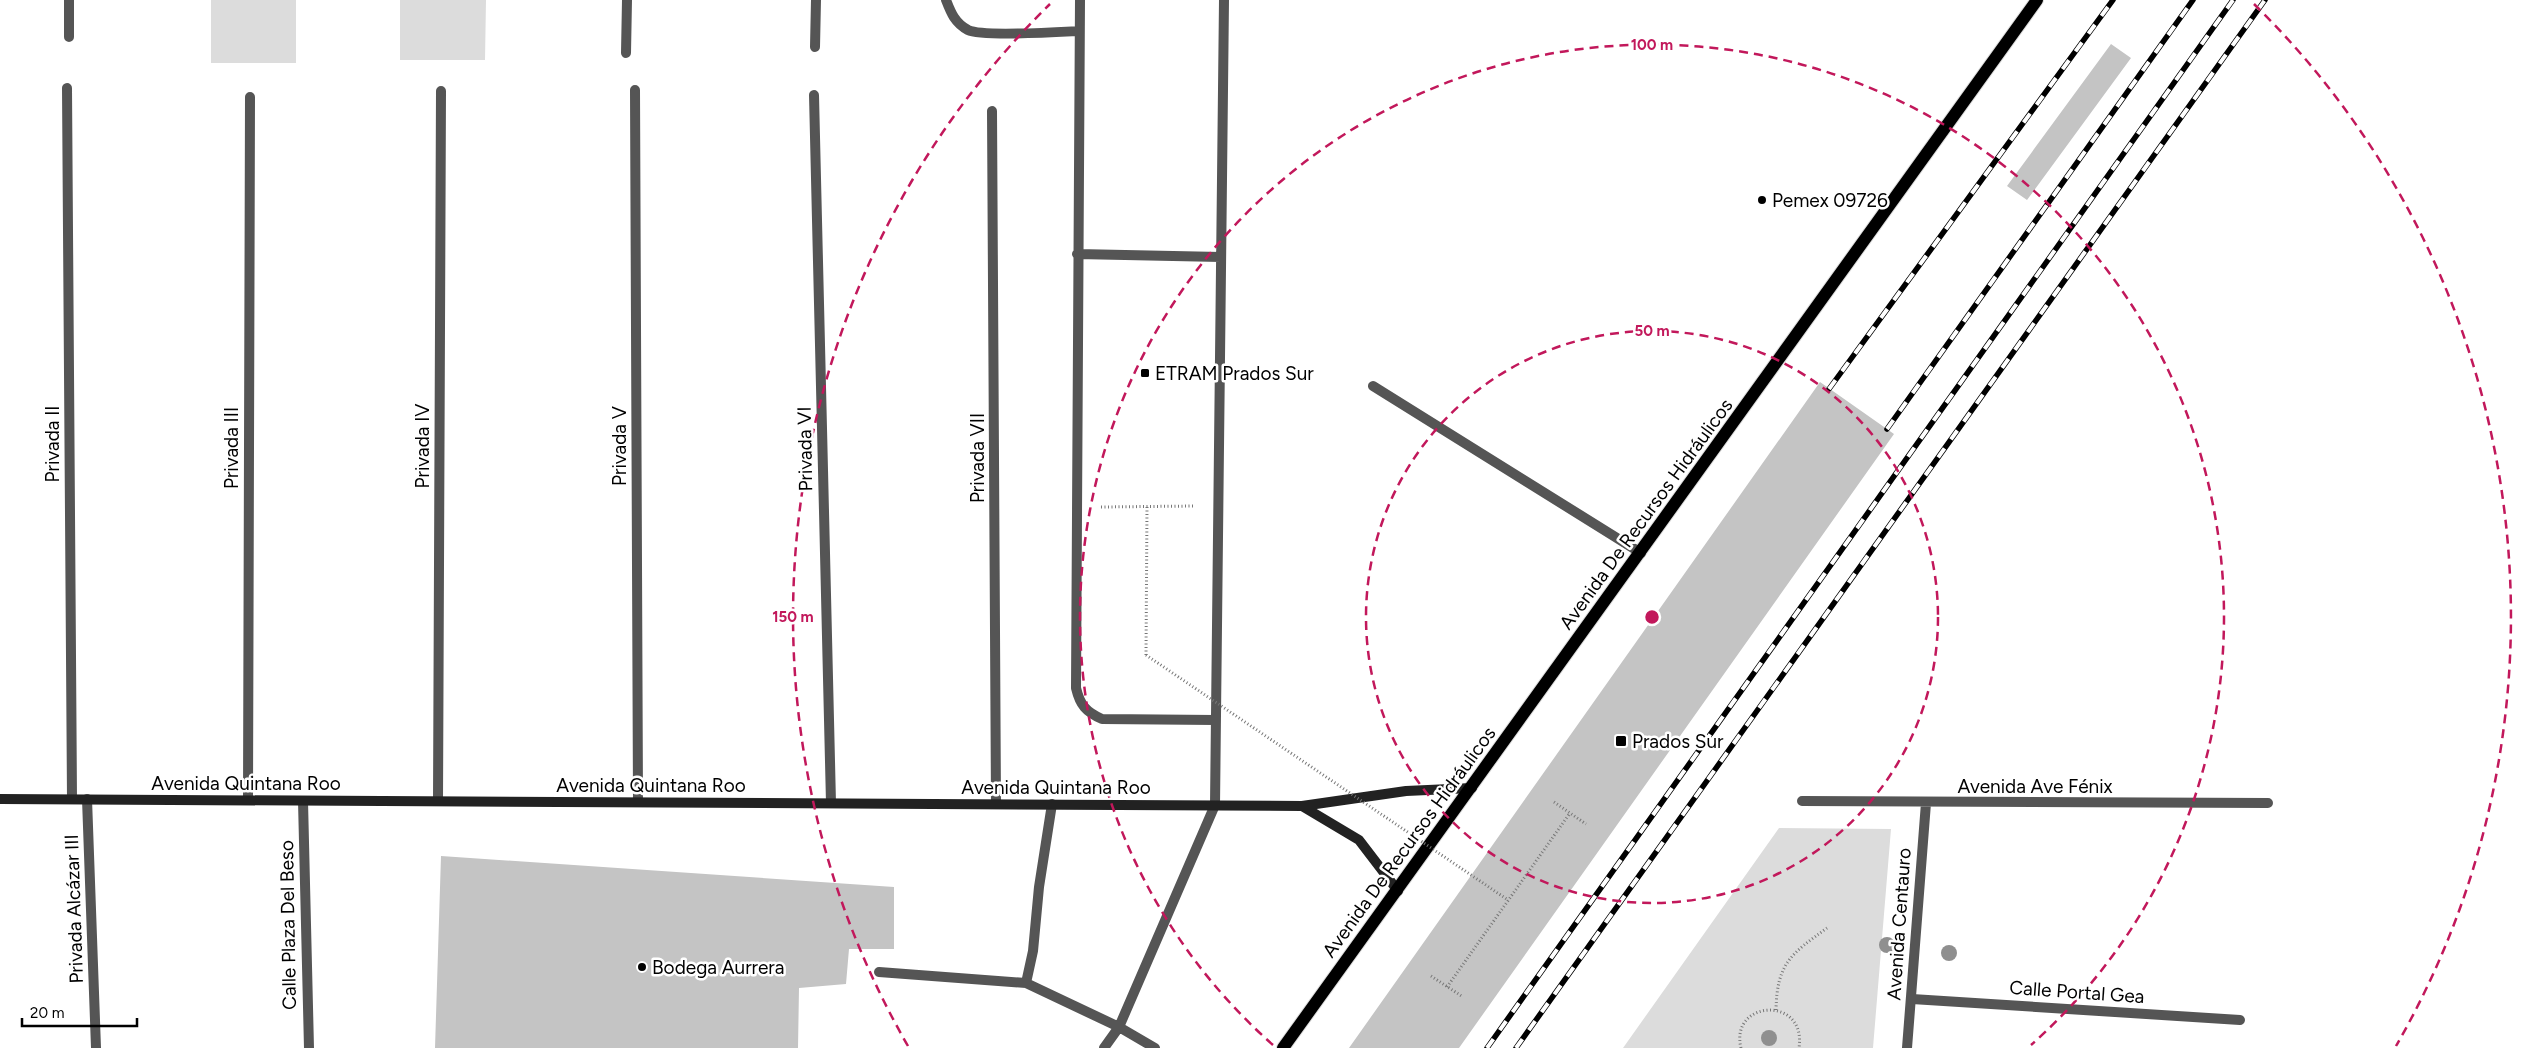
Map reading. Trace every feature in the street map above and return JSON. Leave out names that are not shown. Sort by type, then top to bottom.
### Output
[{"type":"main road","name":"Avenida De Recursos Hidráulicos","points":[[1283,1048],[1398,891],[2037,0]]},
{"type":"main road","name":"Avenida Quintana Roo","points":[[0,799],[1302,806],[1406,790],[1472,788]]},
{"type":"main road","points":[[1302,806],[1359,840],[1398,891]]},
{"type":"street","points":[[69,0],[69,38]]},
{"type":"street","points":[[626,53],[627,0]]},
{"type":"street","points":[[815,47],[816,0]]},
{"type":"street","points":[[946,0],[954,20],[969,31],[986,33],[1080,31]]},
{"type":"street","points":[[1080,0],[1077,254],[1076,688],[1080,702],[1088,713],[1102,719],[1215,720]]},
{"type":"street","points":[[1104,1048],[1119,1027],[1214,805],[1224,0]]},
{"type":"street","name":"Privada II","points":[[67,88],[72,799]]},
{"type":"street","name":"Privada V","points":[[635,90],[638,802]]},
{"type":"street","name":"Privada IV","points":[[438,801],[441,91]]},
{"type":"street","name":"Privada VI","points":[[814,95],[831,803]]},
{"type":"street","name":"Privada III","points":[[248,800],[250,97]]},
{"type":"street","name":"Privada VII","points":[[992,111],[996,804]]},
{"type":"street","points":[[1077,254],[1221,256]]},
{"type":"street","points":[[1373,386],[1641,553]]},
{"type":"street","name":"Privada Alcázar III","points":[[87,799],[96,1048]]},
{"type":"street","name":"Calle Plaza Del Beso","points":[[303,801],[309,1048]]},
{"type":"street","name":"Avenida Ave Fénix","points":[[1802,801],[2268,803]]},
{"type":"street","name":"Avenida Centauro","points":[[1907,1048],[1926,803]]},
{"type":"street","points":[[1026,983],[1033,952],[1039,887],[1052,804]]},
{"type":"street","points":[[879,972],[1026,983],[1119,1027],[1154,1048]]},
{"type":"street","name":"Calle Portal Gea","points":[[1912,998],[2240,1020]]},
{"type":"path","points":[[1076,507],[1218,506]]},
{"type":"path","points":[[1147,507],[1146,655],[1508,900]]},
{"type":"path","points":[[1554,802],[1586,824]]},
{"type":"path","points":[[1447,986],[1570,813]]},
{"type":"path","points":[[1776,1010],[1776,989],[1780,972],[1792,956],[1827,928]]},
{"type":"path","points":[[1431,976],[1463,997]]},
{"type":"path","points":[[1741,1048],[1740,1036],[1748,1018],[1766,1010],[1776,1010],[1794,1020],[1799,1030],[1799,1048]]},
{"type":"shaded area","points":[[211,0],[296,0],[296,63],[211,63]]},
{"type":"shaded area","points":[[400,0],[486,0],[485,60],[400,60]]},
{"type":"shaded area","points":[[1779,828],[1891,829],[1873,1048],[1623,1048]]},
{"type":"building","points":[[2111,44],[2131,58],[2027,200],[2007,186]]},
{"type":"building","name":"Prados Sur","points":[[1820,382],[1894,434],[1459,1048],[1349,1048]]},
{"type":"building","name":"Bodega Aurrera","points":[[441,856],[894,887],[894,949],[849,949],[846,984],[799,988],[798,1048],[435,1048]]},
{"type":"railway","points":[[1829,389],[2113,0]]},
{"type":"railway","points":[[1887,429],[2193,0]]},
{"type":"railway","points":[[1487,1048],[2233,0]]},
{"type":"railway","points":[[1516,1048],[2265,0]]},
{"type":"place","name":"Pemex 09726","points":[[1762,200]]},
{"type":"place","name":"ETRAM Prados Sur","points":[[1145,373]]},
{"type":"place","name":"Prados Sur","points":[[1621,741]]},
{"type":"place","name":"Bodega Aurrera","points":[[642,967]]}]
